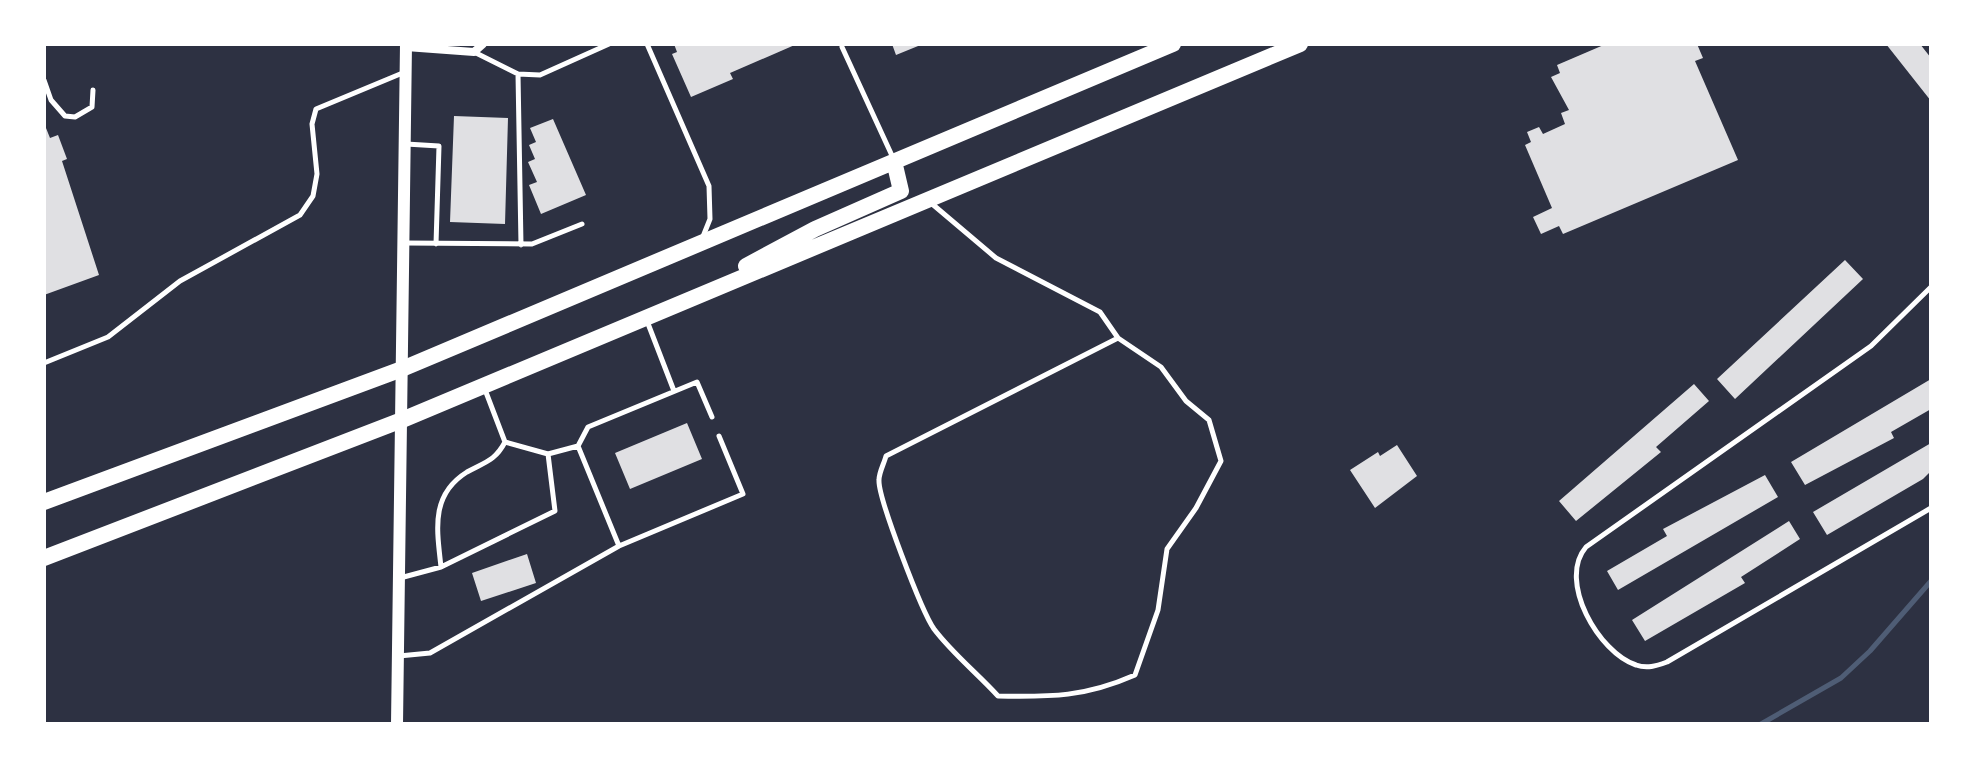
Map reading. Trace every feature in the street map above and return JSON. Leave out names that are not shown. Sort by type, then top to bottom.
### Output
[{"type":"main road","points":[[44,502],[402,369],[1173,44]]},
{"type":"main road","points":[[44,558],[402,420],[1300,44]]},
{"type":"main road","points":[[651,316],[815,229],[901,191],[894,161]]},
{"type":"street","points":[[397,724],[406,45],[474,52],[483,44]]},
{"type":"lane","points":[[474,52],[518,74],[540,75],[609,44]]},
{"type":"lane","points":[[647,44],[709,186],[710,219],[700,244]]},
{"type":"lane","points":[[842,47],[894,161]]},
{"type":"lane","points":[[44,363],[108,337],[180,281],[300,215],[313,196],[317,174],[312,124],[316,109],[406,72]]},
{"type":"lane","points":[[518,74],[521,245]]},
{"type":"lane","points":[[44,80],[51,100],[65,116],[85,113],[95,100],[93,90]]},
{"type":"lane","points":[[405,144],[439,146],[436,244]]},
{"type":"lane","points":[[927,200],[996,258],[1100,312],[1118,338],[1161,367],[1186,401],[1209,420],[1221,461],[1196,508],[1167,549],[1158,610],[1135,675],[1099,691],[1060,698],[998,696],[935,629],[918,600],[910,570],[882,503],[879,478],[886,456],[1118,338]]},
{"type":"lane","points":[[404,243],[532,244],[582,224]]},
{"type":"lane","points":[[1931,287],[1871,346],[1586,547],[1579,556],[1574,577],[1578,598],[1598,632],[1618,653],[1635,665],[1651,667],[1667,662],[1931,508]]},
{"type":"lane","points":[[651,316],[674,391]]},
{"type":"lane","points":[[505,442],[548,454],[578,446],[588,427],[697,382],[712,417]]},
{"type":"lane","points":[[441,567],[435,517],[438,506],[453,484],[466,472],[497,458],[505,442],[483,386]]},
{"type":"lane","points":[[398,656],[430,653],[619,546],[743,494],[719,436]]},
{"type":"lane","points":[[578,446],[619,546]]},
{"type":"lane","points":[[399,578],[441,567],[555,511],[548,454]]},
{"type":"building","points":[[674,44],[797,44],[730,73],[733,79],[691,97],[672,54],[677,52]]},
{"type":"building","points":[[892,44],[923,44],[896,55]]},
{"type":"building","points":[[1606,44],[1697,44],[1703,58],[1695,61],[1738,160],[1563,234],[1559,226],[1541,234],[1533,217],[1552,208],[1525,145],[1531,142],[1527,132],[1539,127],[1543,134],[1565,124],[1561,113],[1569,110],[1551,77],[1560,73],[1557,65]]},
{"type":"building","points":[[1886,44],[1920,44],[1931,58],[1931,101]]},
{"type":"building","points":[[454,116],[508,118],[505,224],[450,222]]},
{"type":"building","points":[[553,119],[586,195],[541,214],[529,185],[537,182],[528,162],[535,159],[529,145],[536,142],[530,128]]},
{"type":"building","points":[[44,123],[50,138],[58,135],[67,159],[62,161],[99,275],[44,295]]},
{"type":"building","points":[[1845,260],[1863,279],[1735,399],[1717,379]]},
{"type":"building","points":[[1931,379],[1931,409],[1891,432],[1894,438],[1805,485],[1791,462]]},
{"type":"building","points":[[1694,384],[1709,401],[1656,447],[1661,452],[1576,521],[1559,501]]},
{"type":"building","points":[[687,423],[702,459],[630,489],[615,453]]},
{"type":"building","points":[[1931,443],[1931,471],[1923,479],[1827,535],[1813,512]]},
{"type":"building","points":[[1397,445],[1417,476],[1375,508],[1350,470],[1378,452],[1380,456]]},
{"type":"building","points":[[1765,475],[1778,497],[1618,590],[1607,571],[1667,536],[1663,529]]},
{"type":"building","points":[[1789,521],[1800,539],[1741,577],[1745,583],[1645,641],[1632,620]]},
{"type":"building","points":[[527,554],[536,583],[481,601],[472,573]]},
{"type":"waterway","points":[[1761,724],[1841,678],[1870,651],[1931,581]]}]
